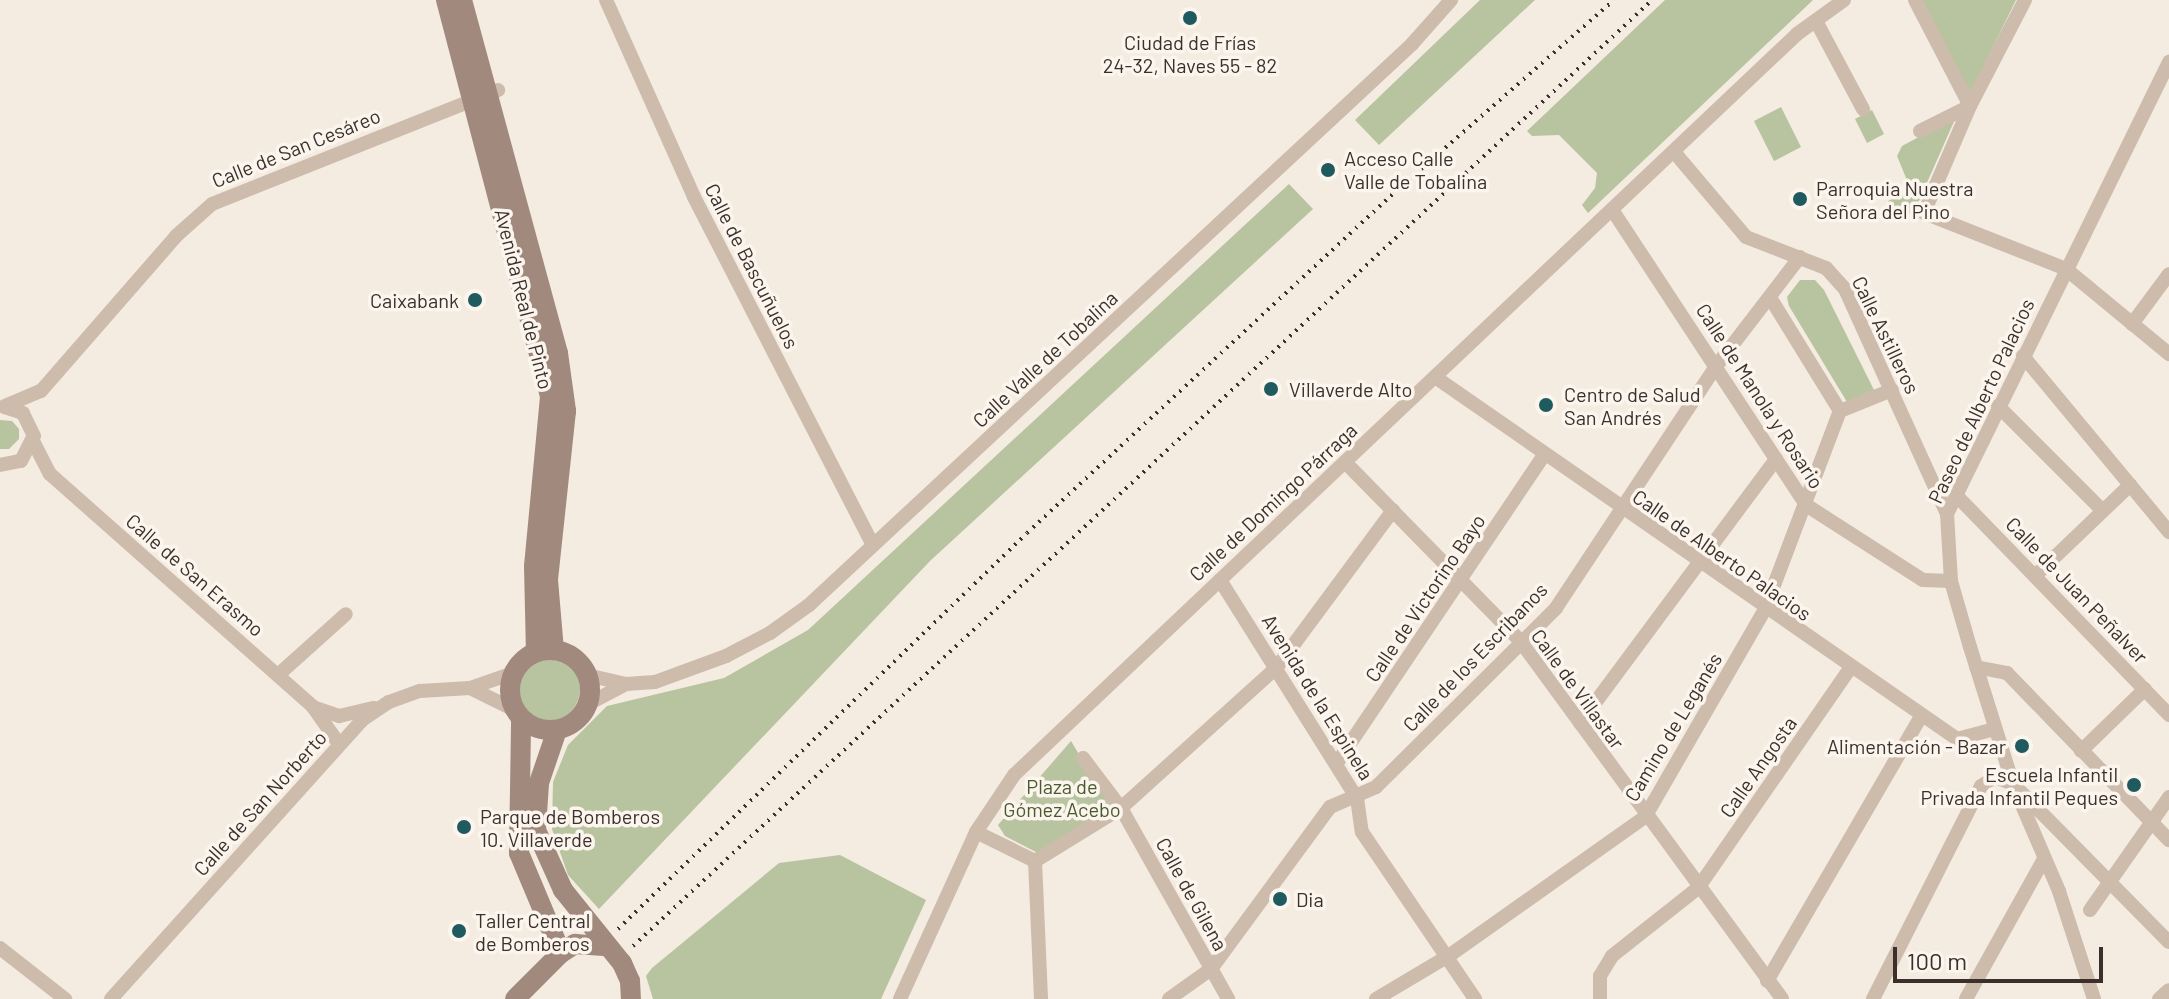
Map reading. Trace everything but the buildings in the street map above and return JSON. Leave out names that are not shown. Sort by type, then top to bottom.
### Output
[{"type":"main road","name":"Avenida Real de Pinto","points":[[446,0],[486,94]]},
{"type":"main road","name":"Avenida Real de Pinto","points":[[462,0],[558,353],[566,411],[548,580],[545,651]]},
{"type":"main road","points":[[518,715],[538,729],[557,730],[570,725],[588,704],[587,675],[578,661],[545,651],[513,673],[509,692],[518,715],[519,853],[561,953]]},
{"type":"main road","points":[[557,730],[539,783],[536,830],[563,890],[604,946],[622,963],[634,993]]},
{"type":"main road","points":[[515,999],[561,953],[575,944],[604,946]]},
{"type":"street","name":"Calle de Bascuñuelos","points":[[606,0],[694,197],[873,545]]},
{"type":"street","name":"Calle Valle de Tobalina","points":[[587,675],[626,684],[655,682],[770,633],[873,545],[1412,44],[1451,0]]},
{"type":"street","name":"Calle de Domingo Párraga","points":[[900,999],[976,832],[1014,775],[1836,0]]},
{"type":"street","name":"Calle de Domingo Párraga","points":[[1816,21],[1844,0]]},
{"type":"street","points":[[1915,0],[1970,106]]},
{"type":"street","points":[[2025,0],[1970,106],[1924,213],[2066,269],[2169,354]]},
{"type":"street","points":[[1816,21],[1863,109]]},
{"type":"street","name":"Paseo de Alberto Palacios","points":[[2094,999],[2044,859],[2013,784],[1976,667],[1951,581],[1947,514],[2169,62]]},
{"type":"street","name":"Calle de San Cesáreo","points":[[2,407],[41,391],[176,236],[212,204],[486,94]]},
{"type":"street","points":[[1920,131],[1970,106]]},
{"type":"street","name":"Calle Astilleros","points":[[1675,153],[1746,237],[1826,268],[1845,289],[1947,514]]},
{"type":"street","name":"Calle de Manola y Rosario","points":[[1613,211],[1717,365],[1806,505],[1923,580],[1951,581]]},
{"type":"street","name":"Calle de los Escribanos","points":[[1169,999],[1211,969],[1330,807],[1357,798],[1376,787],[1556,608],[1717,365],[1758,308],[1771,299],[1800,257]]},
{"type":"street","points":[[2132,324],[2169,274]]},
{"type":"street","points":[[1771,299],[1840,411],[1892,390]]},
{"type":"street","points":[[2023,356],[2169,532]]},
{"type":"street","name":"Calle de Alberto Palacios","points":[[1435,377],[1765,609],[1957,739],[1995,729]]},
{"type":"street","name":"Calle de San Cesáreo","points":[[33,434],[41,391]]},
{"type":"street","points":[[1998,406],[2103,511]]},
{"type":"street","points":[[0,465],[17,463],[33,434],[23,413],[2,407]]},
{"type":"street","name":"Camino de Leganés","points":[[1376,999],[1450,955],[1645,817],[1765,609],[1840,411]]},
{"type":"street","name":"Calle de San Erasmo","points":[[33,434],[50,474]]},
{"type":"street","name":"Calle de Victorino Bayo","points":[[1337,763],[1545,454]]},
{"type":"street","points":[[1580,723],[1776,459]]},
{"type":"street","name":"Calle de Villastar","points":[[1345,462],[1521,642],[1645,817],[1782,999]]},
{"type":"street","name":"Calle de San Erasmo","points":[[17,463],[50,474],[313,707],[339,744]]},
{"type":"street","points":[[2037,574],[2130,485]]},
{"type":"street","name":"Calle de Juan Peñalver","points":[[1955,494],[2037,574],[2169,715]]},
{"type":"street","points":[[1035,861],[1121,808],[1277,667],[1393,510]]},
{"type":"street","name":"Avenida de la Espinela","points":[[1220,580],[1357,798],[1362,832],[1450,955],[1475,999]]},
{"type":"street","points":[[278,675],[346,614]]},
{"type":"street","name":"Calle Angosta","points":[[1600,999],[1600,976],[1612,956],[1698,888],[1851,667]]},
{"type":"street","points":[[1976,667],[2007,673],[2169,840]]},
{"type":"street","name":"Calle de San Norberto","points":[[111,999],[339,744],[380,707],[420,691],[470,688],[513,673]]},
{"type":"street","name":"Calle Valle de Tobalina","points":[[588,704],[626,684]]},
{"type":"street","name":"Calle de San Norberto","points":[[470,688],[518,715]]},
{"type":"street","points":[[2081,751],[2145,689]]},
{"type":"street","points":[[313,707],[339,716],[380,707]]},
{"type":"street","points":[[1767,981],[1921,716]]},
{"type":"street","name":"Calle de Gilena","points":[[1083,758],[1121,808],[1228,999]]},
{"type":"street","points":[[1873,999],[1981,786],[1995,777],[2013,784],[2169,942]]},
{"type":"street","points":[[2090,910],[2169,797]]},
{"type":"street","points":[[976,832],[1035,861]]},
{"type":"street","points":[[1966,999],[2044,859]]},
{"type":"street","points":[[1035,861],[1041,999]]},
{"type":"street","points":[[0,948],[65,999]]},
{"type":"street","points":[[2159,999],[2169,990]]},
{"type":"green space","points":[[1480,0],[1535,0],[1379,145],[1355,120]]},
{"type":"green space","points":[[1665,0],[1813,0],[1588,213],[1582,205],[1595,188],[1597,173],[1559,135],[1532,136],[1527,131]]},
{"type":"green space","points":[[1921,0],[2016,0],[1971,92],[1969,92]]},
{"type":"green space","points":[[1781,107],[1801,147],[1774,161],[1754,121]]},
{"type":"green space","points":[[1872,110],[1884,134],[1867,143],[1855,119]]},
{"type":"green space","points":[[1956,117],[1914,212],[1897,220],[1888,201],[1911,190],[1897,156],[1902,146]]},
{"type":"green space","points":[[1289,184],[1313,209],[930,561],[599,909],[568,875],[552,829],[553,782],[568,745],[607,706],[724,678],[808,630]]},
{"type":"green space","points":[[1800,280],[1815,280],[1824,290],[1874,390],[1847,402],[1789,306],[1787,297]]},
{"type":"green space","points":[[0,420],[12,421],[19,429],[19,439],[9,449],[0,449]]},
{"type":"green space","points":[[548,657],[571,666],[580,689],[571,712],[548,721],[525,712],[516,689],[525,666]]},
{"type":"green space","name":"Plaza de Gómez Acebo","points":[[1071,741],[1110,806],[1038,853],[1005,836],[998,825]]},
{"type":"green space","points":[[840,855],[926,900],[881,999],[653,999],[646,976],[652,968],[779,863]]},
{"type":"railway","points":[[618,929],[1027,533],[1397,190],[1614,0]]},
{"type":"railway","points":[[633,946],[1652,0]]},
{"type":"place","name":"Ciudad de Frías 24-32, Naves 55 - 82","points":[[1190,18]]},
{"type":"place","name":"Acceso Calle Valle de Tobalina","points":[[1328,170]]},
{"type":"place","name":"Parroquia Nuestra Señora del Pino","points":[[1800,199]]},
{"type":"place","name":"Caixabank","points":[[475,300]]},
{"type":"place","name":"Villaverde Alto","points":[[1271,389]]},
{"type":"place","name":"Centro de Salud San Andrés","points":[[1546,405]]},
{"type":"place","name":"Alimentación - Bazar","points":[[2022,746]]},
{"type":"place","name":"Escuela Infantil Privada Infantil Peques","points":[[2134,785]]},
{"type":"place","name":"Parque de Bomberos 10. Villaverde","points":[[464,827]]},
{"type":"place","name":"Dia","points":[[1280,899]]},
{"type":"place","name":"Taller Central de Bomberos","points":[[459,931]]}]
